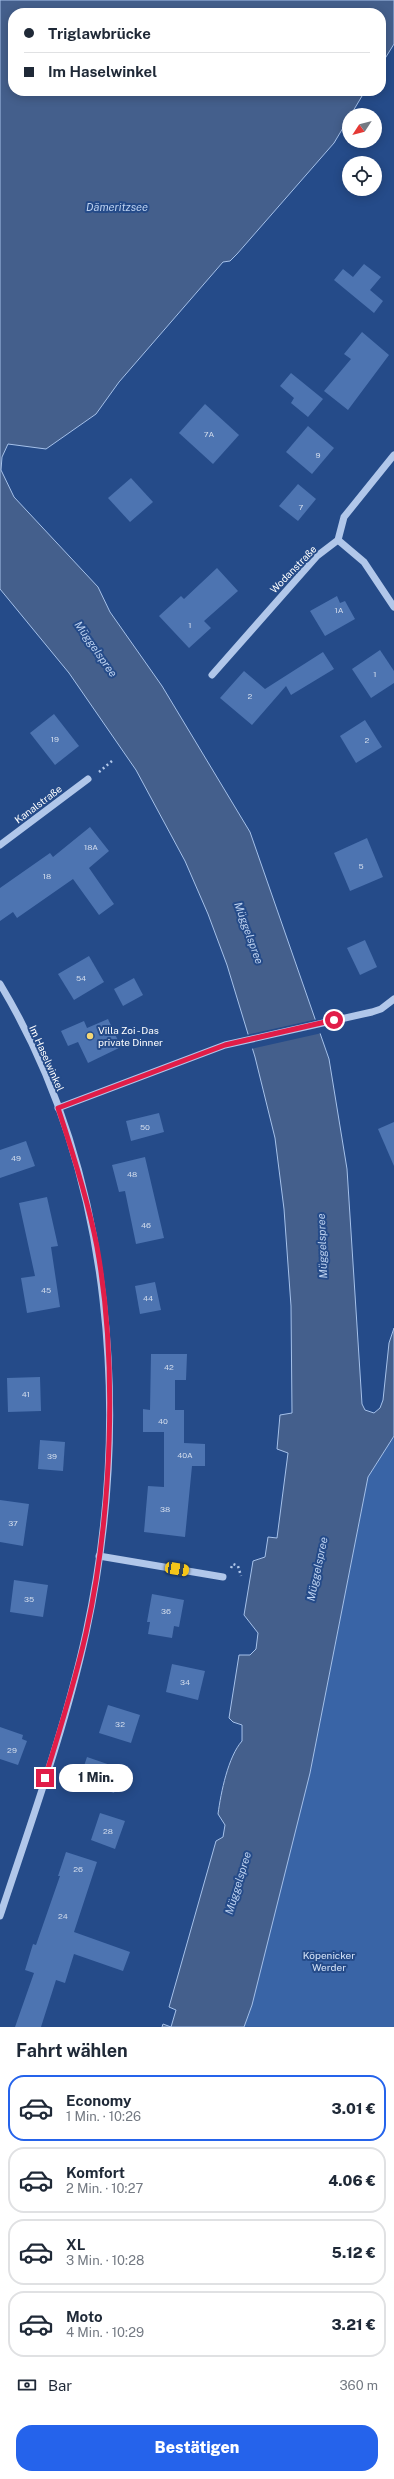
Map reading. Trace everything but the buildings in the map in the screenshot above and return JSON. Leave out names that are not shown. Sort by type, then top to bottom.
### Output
[{"type":"street","points":[[394,455],[344,517],[338,540],[364,562],[394,607]]},
{"type":"street","name":"Wodanstraße","points":[[212,675],[317,556],[338,540]]},
{"type":"street","name":"Kanalstraße","points":[[0,845],[88,779]]},
{"type":"street","name":"Im Haselwinkel","points":[[0,984],[38,1059],[58,1108],[90,1218],[104,1300],[108,1381],[108,1465],[99,1556],[86,1632],[67,1708],[0,1916]]},
{"type":"street","points":[[58,1108],[225,1045],[381,1009],[394,999]]},
{"type":"street","points":[[99,1556],[223,1577]]},
{"type":"path","points":[[88,779],[112,761]]},
{"type":"green space","name":"Köpenicker Werder","points":[[394,1436],[394,2027],[244,2027],[252,2005],[310,1773],[368,1477]]},
{"type":"water","points":[[0,0],[394,0],[394,44],[386,57],[386,8],[8,8],[8,96],[362,96],[355,108],[342,108],[342,130],[334,143],[237,254],[230,261],[223,262],[119,382],[96,414],[46,449],[8,444],[2,457],[1,470],[14,497],[98,587],[110,612],[162,686],[250,832],[329,1059],[347,1169],[362,1404],[365,1410],[374,1413],[380,1408],[383,1400],[389,1343],[394,1328],[394,1436],[368,1477],[310,1773],[252,2005],[244,2027],[171,2027],[176,2010],[169,2007],[216,1841],[223,1837],[225,1825],[218,1814],[221,1796],[229,1765],[242,1741],[242,1725],[233,1722],[229,1718],[239,1655],[250,1655],[256,1649],[258,1633],[244,1615],[253,1561],[265,1557],[268,1537],[277,1538],[288,1453],[277,1449],[280,1415],[292,1413],[291,1306],[284,1209],[275,1138],[255,1057],[227,965],[208,914],[185,861],[136,770],[69,673],[0,589]]},
{"type":"water","points":[[163,2024],[171,2027],[162,2027]]},
{"type":"pier","points":[[318,1019],[322,1033],[251,1049],[246,1035]]},
{"type":"place","name":"Villa Zoi - Das private Dinner","points":[[90,1036]]},
{"type":"route","points":[[45,1778],[67,1708],[86,1632],[99,1556],[108,1465],[108,1369],[104,1300],[96,1247],[85,1196],[58,1108],[162,1067],[225,1045],[334,1020]]},
{"type":"water label","name":"Dämeritzsee","points":[[117,207]]},
{"type":"water label","name":"Müggelspree","points":[[96,649]]},
{"type":"water label","name":"Müggelspree","points":[[249,933]]},
{"type":"water label","name":"Müggelspree","points":[[322,1246]]},
{"type":"water label","name":"Müggelspree","points":[[317,1569]]},
{"type":"water label","name":"Müggelspree","points":[[238,1883]]}]
